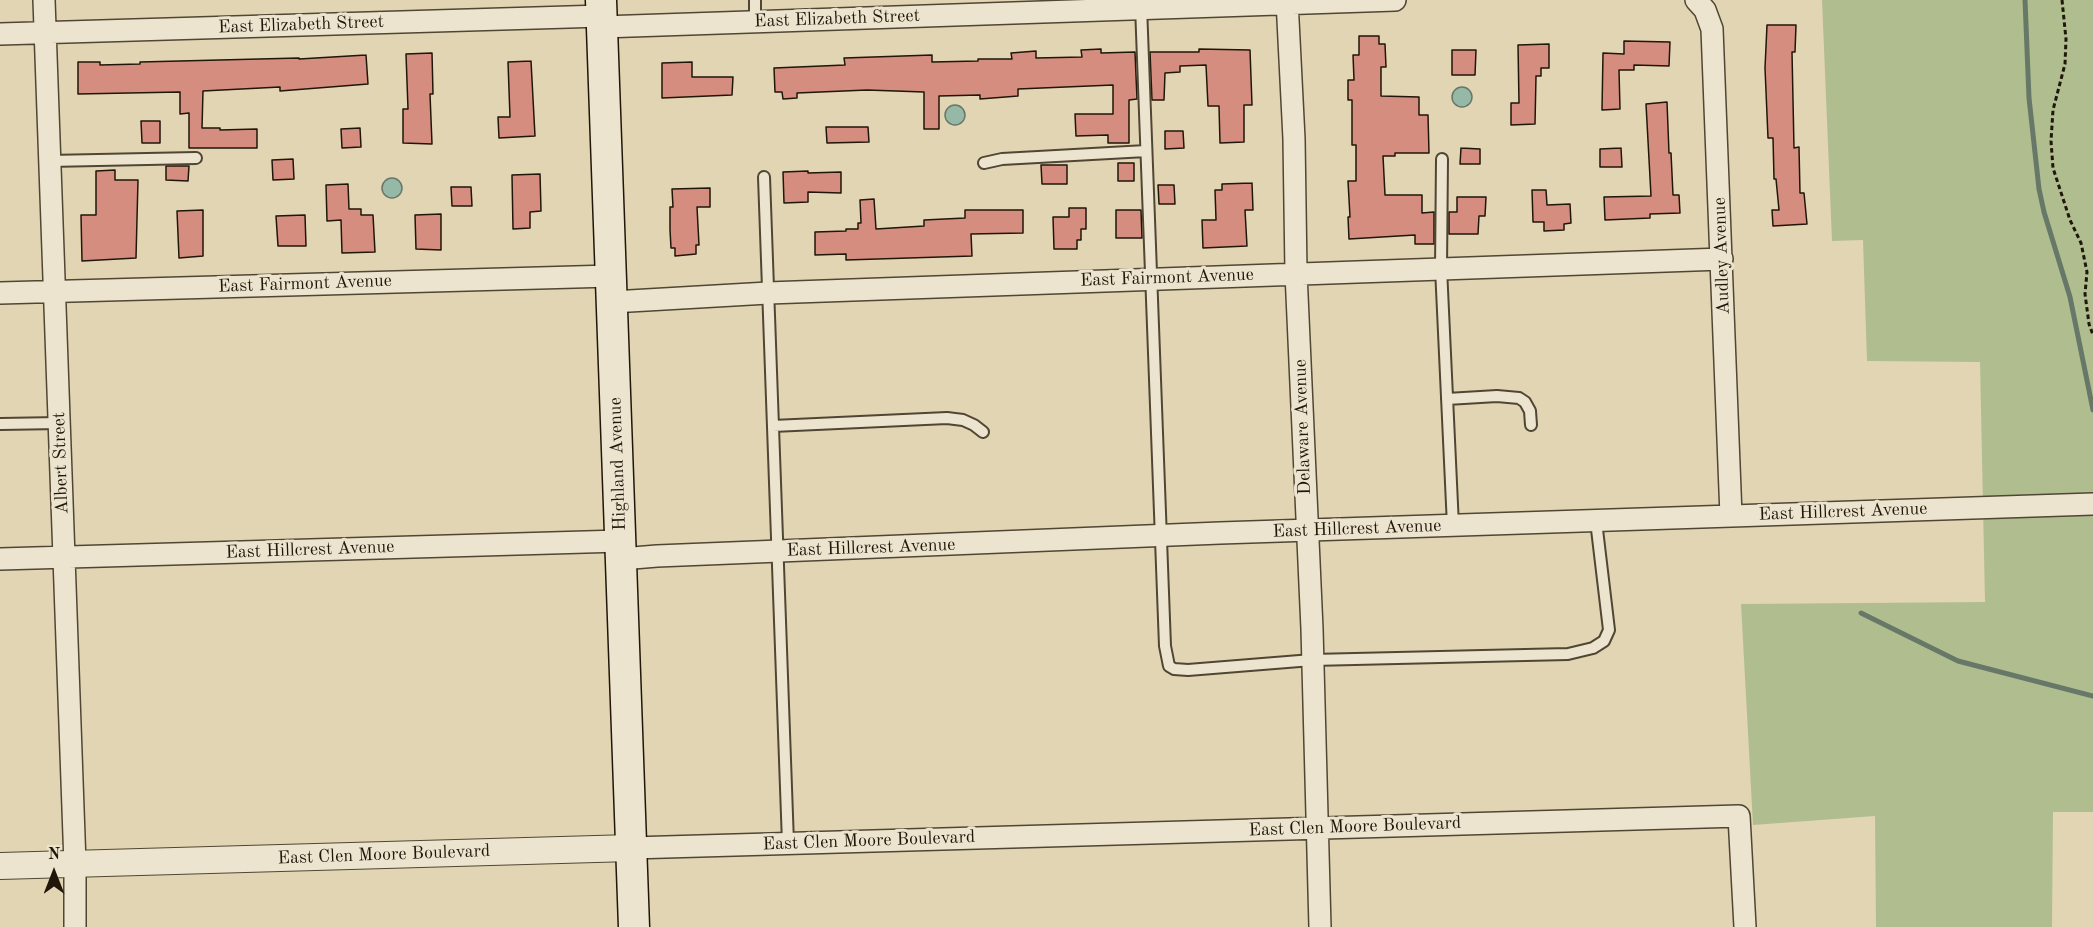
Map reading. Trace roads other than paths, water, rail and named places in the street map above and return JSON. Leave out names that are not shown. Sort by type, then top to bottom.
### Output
[{"type":"main road","name":"Highland Avenue","points":[[602,15],[634,927]]},
{"type":"street","name":"Albert Street","points":[[44,0],[75,864],[75,927]]},
{"type":"street","name":"East Elizabeth Street","points":[[0,34],[602,15],[755,21],[1141,4],[1395,0]]},
{"type":"street","name":"Audley Avenue","points":[[1696,0],[1706,10],[1712,29],[1731,516]]},
{"type":"street","name":"Delaware Avenue","points":[[1287,2],[1294,139],[1296,273],[1320,927]]},
{"type":"street","name":"East Fairmont Avenue","points":[[0,293],[611,289],[768,293],[1722,259]]},
{"type":"street","name":"East Hillcrest Avenue","points":[[0,559],[621,550],[657,556],[1307,530],[2093,504]]},
{"type":"street","name":"East Clen Moore Boulevard","points":[[0,866],[1739,816],[1745,927]]},
{"type":"lane","points":[[755,0],[755,21]]},
{"type":"lane","points":[[1141,4],[1165,646],[1169,666],[1174,669],[1188,670],[1312,660],[1526,656],[1568,654],[1593,648],[1604,641],[1609,630],[1596,521]]},
{"type":"lane","points":[[984,163],[1002,159],[1146,151]]},
{"type":"lane","points":[[49,161],[196,158]]},
{"type":"lane","points":[[1442,159],[1441,268],[1453,526]]},
{"type":"lane","points":[[764,177],[788,843]]},
{"type":"lane","points":[[1447,399],[1497,396],[1519,398],[1526,402],[1530,411],[1531,424]]},
{"type":"lane","points":[[773,426],[947,418],[963,420],[983,432]]},
{"type":"lane","points":[[0,424],[60,423]]},
{"type":"waterway","points":[[2025,0],[2029,98],[2039,189],[2070,297],[2093,410]]},
{"type":"waterway","points":[[1861,613],[1958,661],[2093,696]]}]
